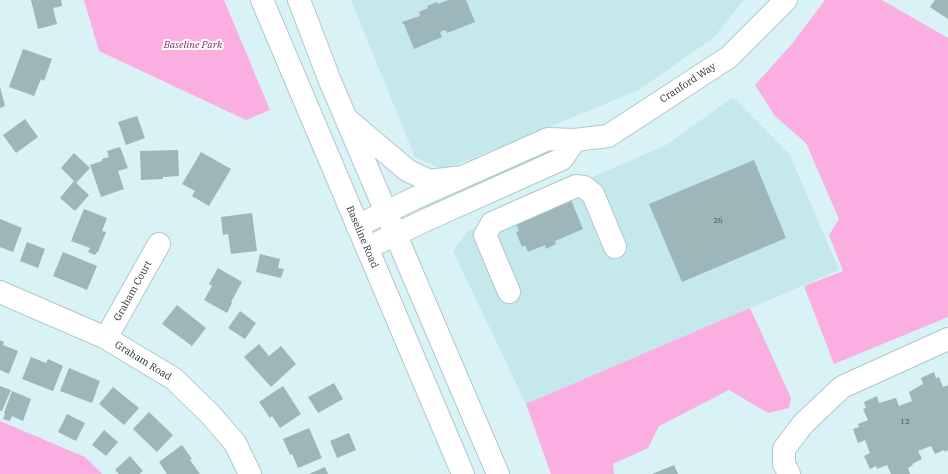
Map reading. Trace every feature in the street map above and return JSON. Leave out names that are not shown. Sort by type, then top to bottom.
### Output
[{"type":"street","name":"Baseline Road","points":[[262,0],[463,474]]},
{"type":"street","points":[[299,0],[330,81],[498,474]]},
{"type":"street","name":"Cranford Way","points":[[357,226],[413,199],[548,139],[575,140],[608,136],[729,57],[786,0]]},
{"type":"street","points":[[347,119],[412,173],[429,181],[462,177]]},
{"type":"street","points":[[367,248],[562,159],[575,140]]},
{"type":"street","points":[[509,292],[484,235],[492,223],[576,186],[584,187],[593,194],[615,247]]},
{"type":"street","name":"Graham Court","points":[[106,338],[159,244]]},
{"type":"street","name":"Graham Road","points":[[0,292],[106,338],[174,380],[210,414],[235,443],[250,474]]},
{"type":"street","points":[[788,474],[784,464],[784,449],[803,424],[842,387],[948,339]]},
{"type":"shaded area","points":[[351,0],[744,0],[713,38],[639,90],[444,170],[415,157]]},
{"type":"shaded area","points":[[733,97],[790,155],[839,270],[526,404],[453,251],[468,231],[668,144]]},
{"type":"green space","name":"Baseline Park","points":[[84,0],[224,0],[270,110],[246,120],[99,51]]},
{"type":"green space","points":[[825,0],[882,0],[948,38],[948,317],[834,364],[804,286],[843,271],[829,235],[839,219],[806,143],[775,116],[755,85],[791,45]]},
{"type":"green space","points":[[750,308],[791,398],[789,408],[768,413],[729,390],[659,426],[648,448],[613,464],[614,474],[551,474],[526,404]]},
{"type":"green space","points":[[0,421],[85,457],[102,474],[0,474]]},
{"type":"building","points":[[31,0],[61,0],[62,6],[53,8],[57,24],[38,29]]},
{"type":"building","points":[[448,0],[466,0],[475,22],[447,33],[445,30],[440,32],[442,37],[414,49],[402,22],[420,16],[419,12],[428,8],[427,6]]},
{"type":"building","points":[[935,0],[948,0],[948,19],[930,7]]},
{"type":"building","points":[[23,49],[52,59],[44,81],[41,79],[34,96],[9,87]]},
{"type":"building","points":[[0,87],[5,106],[0,108]]},
{"type":"building","points":[[137,116],[145,138],[126,145],[118,122]]},
{"type":"building","points":[[25,119],[38,137],[16,153],[3,135]]},
{"type":"building","points":[[120,147],[128,168],[118,171],[124,189],[101,197],[90,165],[109,157],[107,151]]},
{"type":"building","points":[[178,150],[179,176],[163,177],[163,179],[141,180],[140,151]]},
{"type":"building","points":[[201,152],[231,169],[209,206],[192,196],[195,191],[182,184]]},
{"type":"building","points":[[74,153],[90,168],[76,183],[61,168]]},
{"type":"building","points":[[754,160],[786,238],[682,282],[649,204]]},
{"type":"building","points":[[74,181],[89,195],[75,211],[60,198]]},
{"type":"building","points":[[571,200],[583,229],[555,241],[556,244],[546,249],[545,245],[528,252],[525,245],[522,247],[516,232],[519,231],[516,224],[546,207],[548,210]]},
{"type":"building","points":[[84,209],[107,218],[102,231],[106,232],[98,252],[95,255],[88,252],[90,248],[71,241]]},
{"type":"building","points":[[252,213],[257,251],[231,254],[228,234],[223,235],[221,217]]},
{"type":"building","points":[[0,219],[22,228],[13,252],[0,247]]},
{"type":"building","points":[[27,242],[45,249],[38,268],[20,261]]},
{"type":"building","points":[[63,252],[97,266],[87,290],[53,276]]},
{"type":"building","points":[[260,254],[280,259],[278,268],[284,269],[281,278],[256,272]]},
{"type":"building","points":[[218,268],[242,282],[227,313],[204,300],[212,286],[209,284]]},
{"type":"building","points":[[177,305],[206,328],[192,346],[162,324]]},
{"type":"building","points":[[240,311],[256,323],[245,339],[228,328]]},
{"type":"building","points":[[0,340],[4,342],[3,345],[18,351],[9,374],[0,370]]},
{"type":"building","points":[[259,344],[269,356],[281,346],[296,364],[271,387],[244,357]]},
{"type":"building","points":[[31,357],[46,363],[48,359],[63,366],[53,391],[22,379]]},
{"type":"building","points":[[69,368],[100,381],[92,403],[60,391]]},
{"type":"building","points":[[934,372],[936,378],[939,377],[943,387],[948,385],[948,450],[935,454],[931,446],[918,451],[922,459],[912,464],[913,465],[908,468],[910,474],[891,474],[887,465],[877,469],[876,466],[870,469],[864,456],[870,453],[865,440],[858,443],[853,429],[859,427],[858,424],[868,420],[863,409],[866,408],[864,402],[877,396],[879,403],[896,398],[899,406],[912,401],[909,392],[923,384],[921,378]]},
{"type":"building","points":[[334,383],[343,399],[318,413],[308,397]]},
{"type":"building","points":[[0,386],[11,390],[2,411],[0,411]]},
{"type":"building","points":[[283,386],[301,414],[280,428],[272,416],[270,418],[259,402]]},
{"type":"building","points":[[113,387],[139,408],[124,425],[99,404]]},
{"type":"building","points":[[12,391],[31,399],[23,421],[12,416],[10,421],[3,419]]},
{"type":"building","points":[[149,412],[173,435],[157,452],[133,429]]},
{"type":"building","points":[[67,414],[85,423],[76,441],[58,432]]},
{"type":"building","points":[[309,428],[322,458],[298,468],[283,439]]},
{"type":"building","points":[[104,430],[118,442],[106,456],[92,445]]},
{"type":"building","points":[[349,433],[356,450],[337,458],[330,441]]},
{"type":"building","points":[[182,445],[200,474],[167,474],[159,462]]},
{"type":"building","points":[[130,456],[143,471],[139,474],[119,474],[115,470]]},
{"type":"building","points":[[674,465],[678,474],[652,474]]},
{"type":"building","points":[[325,467],[328,474],[309,474]]}]
